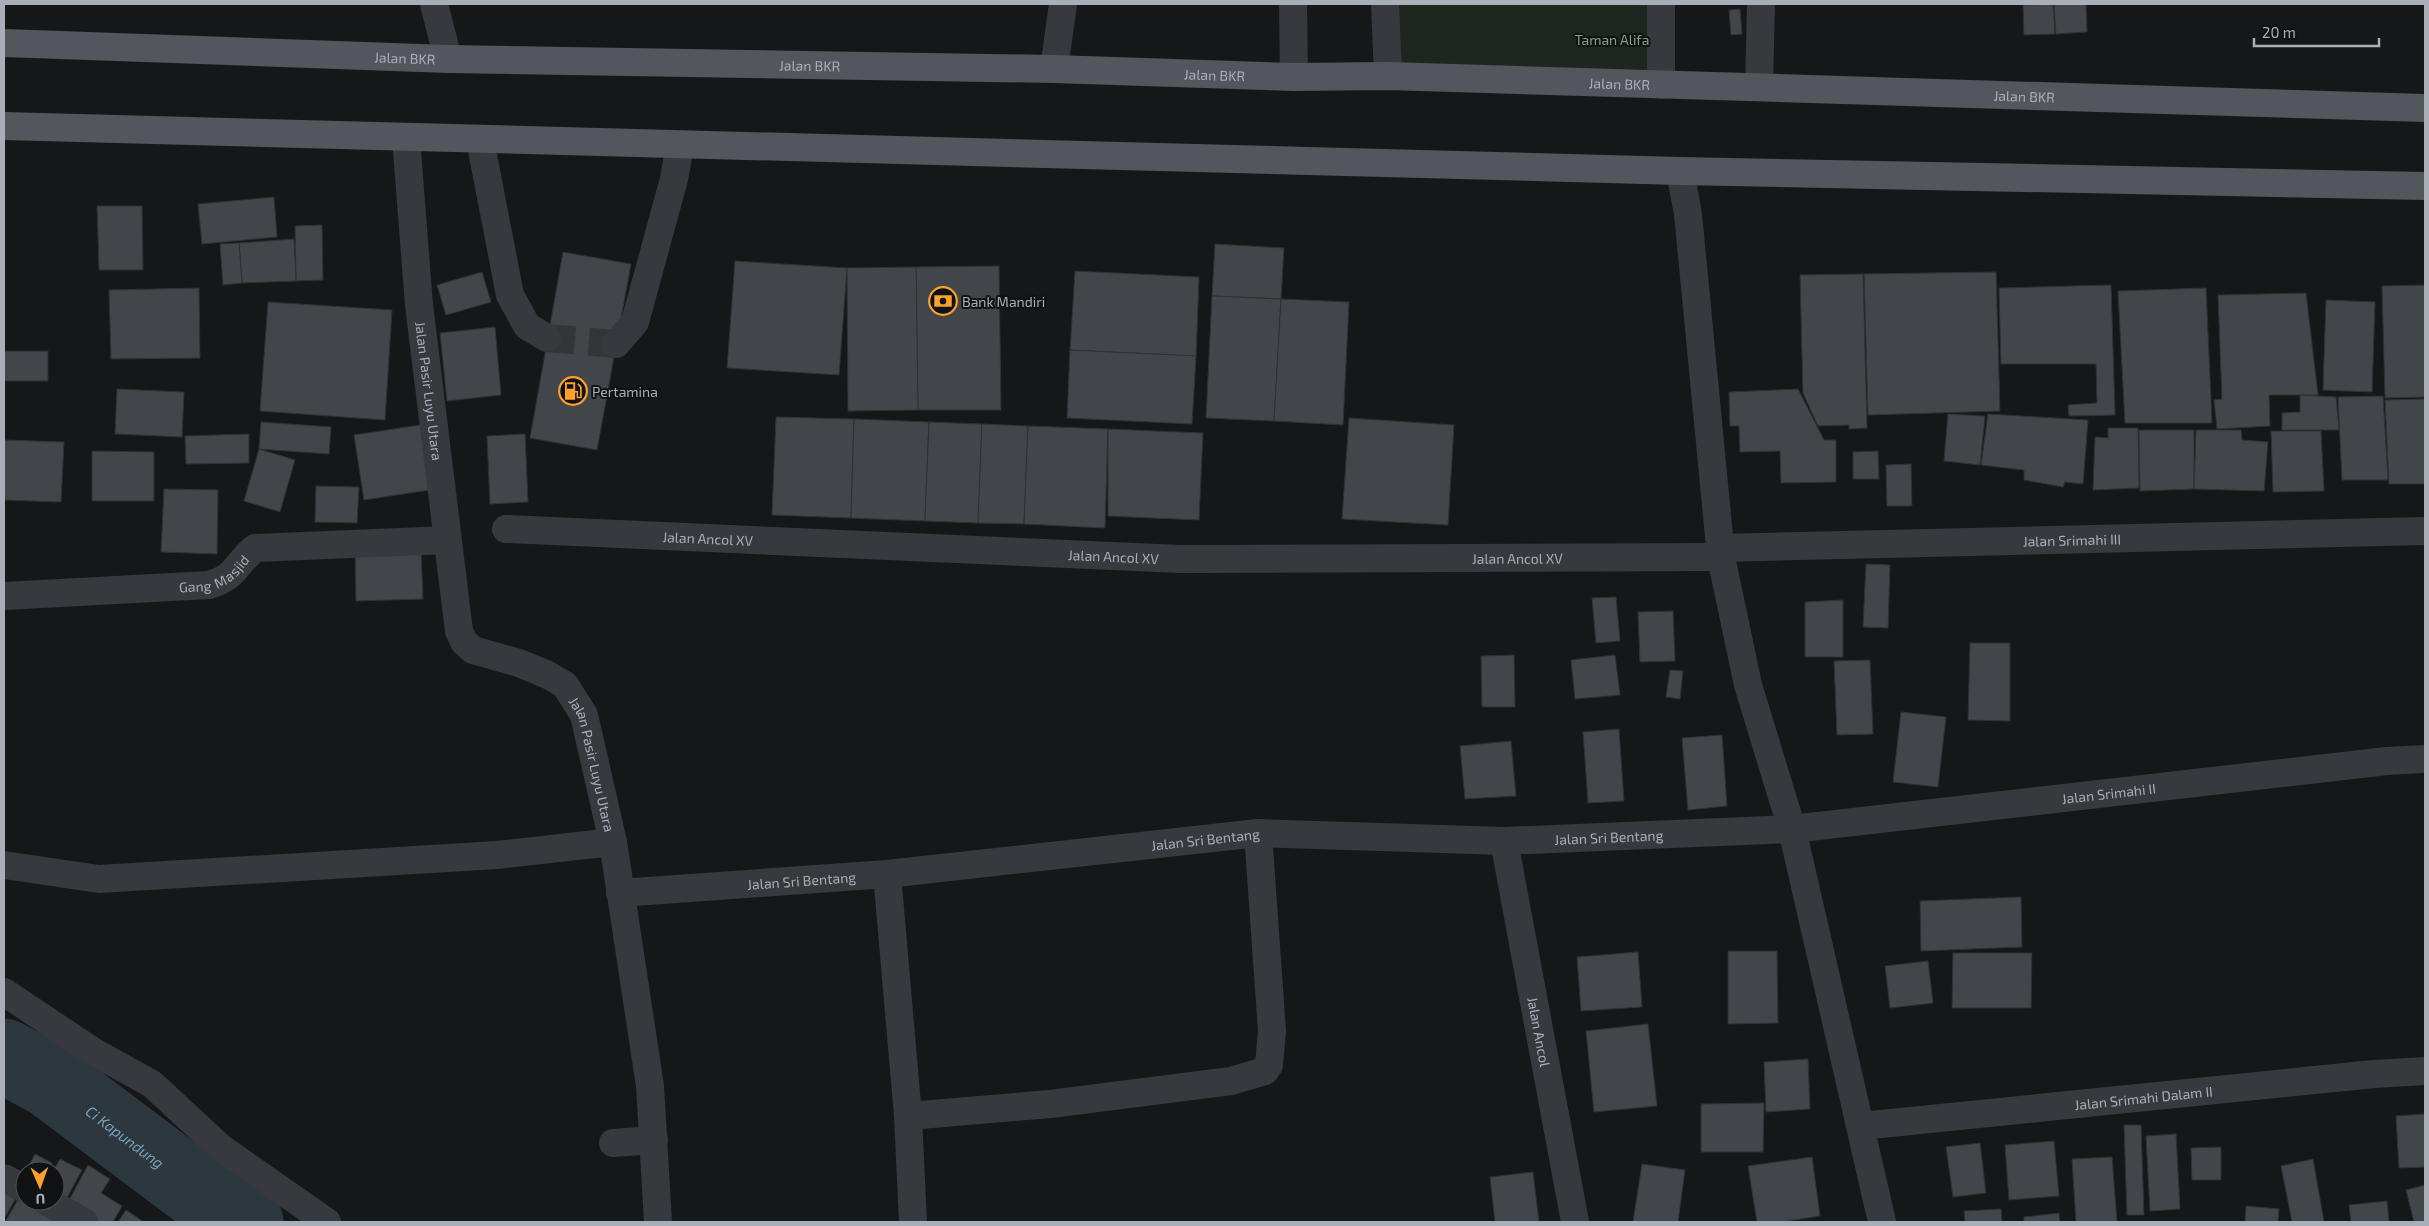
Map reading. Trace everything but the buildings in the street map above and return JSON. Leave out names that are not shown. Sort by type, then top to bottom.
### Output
[{"type":"main road","name":"Jalan BKR","points":[[4,43],[448,59],[1054,69],[1294,76],[1388,76],[2425,108]]},
{"type":"main road","points":[[4,126],[680,146],[1680,171],[2425,186]]},
{"type":"street","points":[[434,4],[448,59]]},
{"type":"street","points":[[1054,69],[1063,4]]},
{"type":"street","points":[[1293,4],[1294,76]]},
{"type":"street","points":[[1385,4],[1388,76]]},
{"type":"street","points":[[1661,4],[1661,85]]},
{"type":"street","points":[[1759,87],[1762,4]]},
{"type":"street","name":"Jalan Pasir Luyu Utara","points":[[406,138],[419,305],[456,620],[464,642],[473,650],[519,663],[548,674],[565,685],[584,715],[613,842],[650,1086],[658,1222]]},
{"type":"street","points":[[480,140],[491,207],[510,295],[527,326],[547,338]]},
{"type":"street","points":[[616,344],[636,322],[669,198],[680,146]]},
{"type":"street","points":[[1680,171],[1688,214],[1721,553],[1748,685],[1792,829],[1882,1222]]},
{"type":"street","name":"Jalan Ancol XV","points":[[506,529],[1180,559],[1721,553]]},
{"type":"street","name":"Jalan Srimahi III","points":[[1721,553],[2425,532]]},
{"type":"street","name":"Gang Masjid","points":[[4,596],[209,585],[222,581],[234,573],[255,548],[447,540]]},
{"type":"street","name":"Jalan Srimahi II","points":[[1792,829],[2387,761],[2425,759]]},
{"type":"street","name":"Jalan Sri Bentang","points":[[620,893],[887,874],[1258,833],[1504,841],[1792,829]]},
{"type":"street","points":[[908,1116],[1060,1102],[1231,1081],[1265,1071],[1269,1065],[1272,1030],[1258,833]]},
{"type":"street","name":"Jalan Ancol","points":[[1504,841],[1575,1222]]},
{"type":"street","points":[[4,865],[98,879],[497,854],[613,842]]},
{"type":"street","points":[[887,874],[908,1116],[913,1222]]},
{"type":"street","points":[[4,992],[94,1052],[152,1084],[221,1148],[327,1222]]},
{"type":"street","name":"Jalan Srimahi Dalam II","points":[[1861,1126],[2374,1074],[2425,1071]]},
{"type":"street","points":[[613,1143],[654,1140]]},
{"type":"street","points":[[64,1211],[84,1222]]},
{"type":"green space","name":"Taman Alifa","points":[[1389,4],[1655,4],[1658,76],[1394,72]]},
{"type":"waterway","name":"Ci Kapundung","points":[[4,1056],[51,1081],[204,1196],[246,1222]]},
{"type":"tunnel","points":[[547,338],[616,344]]},
{"type":"place","name":"Bank Mandiri","points":[[943,301]]},
{"type":"place","name":"Pertamina","points":[[573,391]]}]
